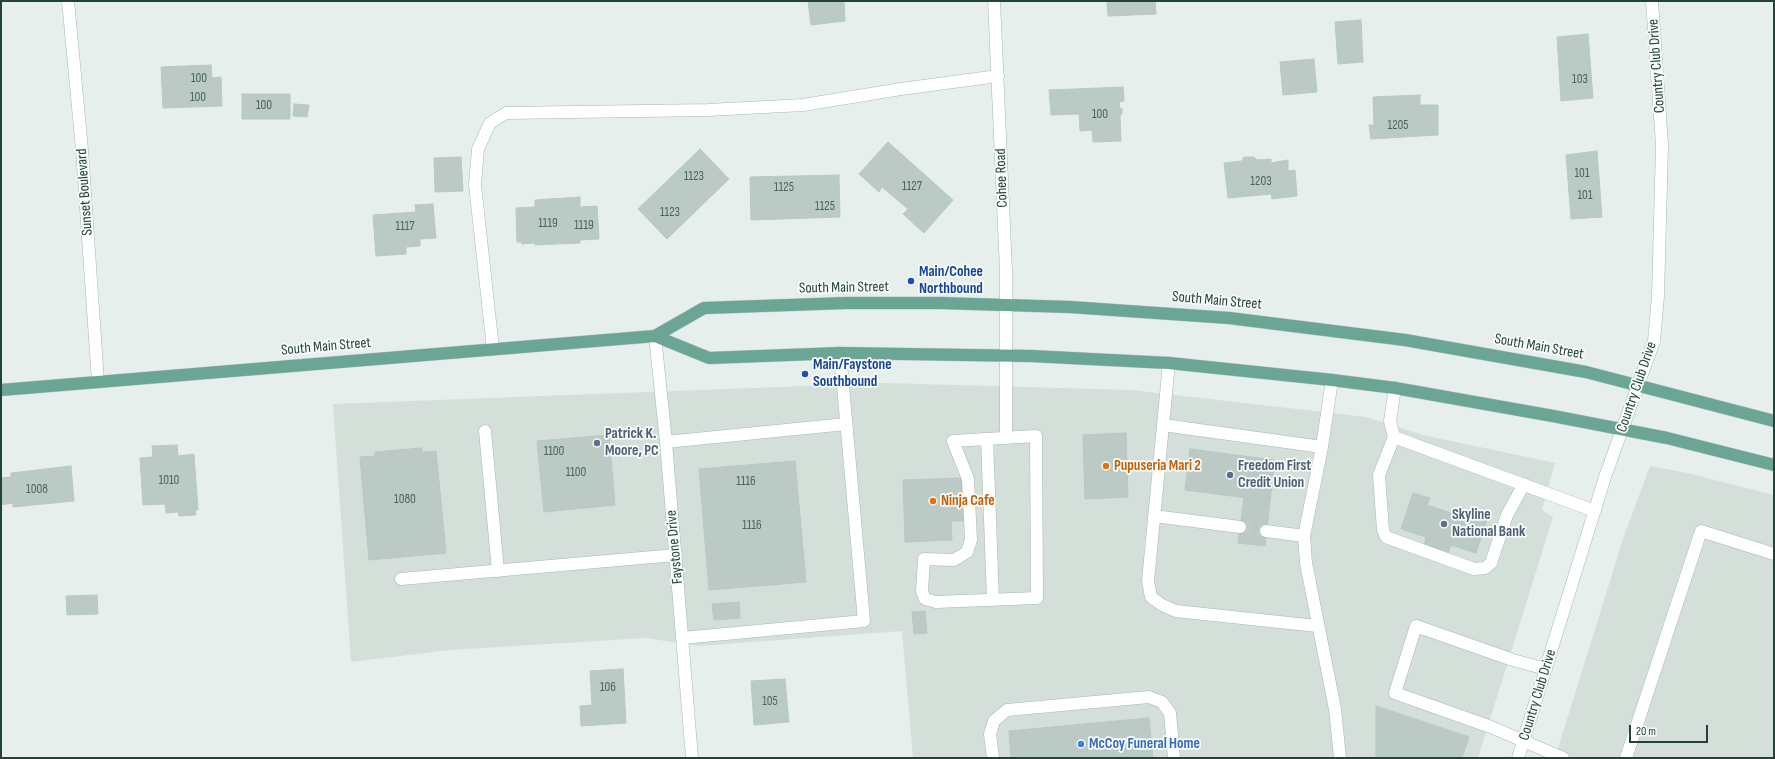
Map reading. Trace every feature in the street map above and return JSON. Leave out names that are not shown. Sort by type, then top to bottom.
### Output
[{"type":"main road","name":"South Main Street","points":[[1,390],[655,336],[704,308],[846,303],[1006,305],[1166,313],[1261,321],[1405,340],[1586,372],[1774,421]]},
{"type":"main road","name":"South Main Street","points":[[655,336],[709,358],[840,353],[1006,355],[1169,363],[1332,380],[1395,388],[1480,402],[1622,429],[1667,438],[1774,465]]},
{"type":"street","name":"Sunset Boulevard","points":[[68,1],[82,150],[98,382]]},
{"type":"street","name":"Cohee Road","points":[[994,1],[1006,305],[1006,438]]},
{"type":"street","name":"Country Club Drive","points":[[1518,758],[1595,511],[1622,429],[1654,341],[1658,296],[1662,144],[1652,1]]},
{"type":"street","points":[[493,349],[475,185],[478,149],[490,123],[506,113],[708,110],[804,105],[901,88],[998,76]]},
{"type":"street","name":"Faystone Drive","points":[[655,336],[676,555],[692,758]]},
{"type":"street","points":[[682,638],[864,621],[840,353]]},
{"type":"street","points":[[1169,363],[1148,581],[1151,597],[1162,605],[1176,611],[1317,626]]},
{"type":"street","points":[[1332,380],[1322,448],[1304,536],[1306,563],[1317,626],[1335,710],[1340,758]]},
{"type":"street","points":[[1395,388],[1390,421],[1394,437],[1379,475],[1383,530],[1386,538],[1474,569],[1485,568],[1491,563],[1507,515],[1524,484]]},
{"type":"street","points":[[666,442],[846,424]]},
{"type":"street","points":[[1163,425],[1322,448]]},
{"type":"street","points":[[485,431],[498,570]]},
{"type":"street","points":[[1036,436],[1037,598],[936,602],[925,599],[922,591],[924,560],[954,560],[967,552],[971,540],[968,479],[953,441],[987,439],[1036,436]]},
{"type":"street","points":[[1394,437],[1595,511]]},
{"type":"street","points":[[987,439],[993,600]]},
{"type":"street","points":[[1154,516],[1240,527]]},
{"type":"street","points":[[1266,531],[1304,536]]},
{"type":"street","points":[[1626,758],[1701,531],[1774,554]]},
{"type":"street","points":[[401,579],[676,555]]},
{"type":"street","points":[[1546,669],[1513,660],[1416,626],[1395,693],[1491,726],[1563,758]]},
{"type":"street","points":[[993,758],[990,734],[994,721],[1007,710],[1149,697],[1162,702],[1170,713],[1174,758]]},
{"type":"shaded area","points":[[884,383],[1131,390],[1366,417],[1423,435],[1555,463],[1542,510],[1553,517],[1478,758],[913,758],[902,631],[698,646],[646,638],[449,650],[351,662],[333,404]]},
{"type":"shaded area","points":[[1650,466],[1687,473],[1774,495],[1774,758],[1555,758],[1623,539]]},
{"type":"building","points":[[808,1],[844,1],[845,21],[811,25]]},
{"type":"building","points":[[1107,1],[1155,1],[1156,14],[1108,16]]},
{"type":"building","points":[[1361,20],[1363,62],[1338,64],[1335,22]]},
{"type":"building","points":[[1588,34],[1593,98],[1561,101],[1557,37]]},
{"type":"building","points":[[1314,59],[1317,92],[1283,95],[1280,62]]},
{"type":"building","points":[[211,65],[212,78],[221,77],[222,106],[163,108],[161,67]]},
{"type":"building","points":[[1123,87],[1124,101],[1119,102],[1120,109],[1122,108],[1122,114],[1120,115],[1121,141],[1093,142],[1092,130],[1080,131],[1079,114],[1051,115],[1049,90]]},
{"type":"building","points":[[242,94],[290,94],[290,119],[242,119]]},
{"type":"building","points":[[1420,95],[1420,105],[1438,105],[1438,135],[1371,139],[1369,125],[1374,125],[1373,97]]},
{"type":"building","points":[[294,104],[309,105],[307,117],[293,116]]},
{"type":"building","points":[[888,142],[953,200],[924,233],[903,214],[908,209],[882,187],[879,192],[859,174]]},
{"type":"building","points":[[700,149],[729,179],[667,239],[638,209]]},
{"type":"building","points":[[1597,151],[1602,217],[1571,219],[1566,155]]},
{"type":"building","points":[[461,157],[463,191],[435,192],[434,158]]},
{"type":"building","points":[[1244,157],[1254,157],[1257,160],[1271,159],[1271,163],[1288,160],[1288,171],[1295,170],[1297,196],[1272,199],[1271,194],[1228,198],[1224,163],[1242,161]]},
{"type":"building","points":[[839,175],[840,217],[751,220],[750,177]]},
{"type":"building","points":[[580,197],[580,207],[597,206],[599,239],[580,240],[580,243],[535,245],[535,243],[522,244],[522,242],[517,242],[516,208],[535,207],[535,200]]},
{"type":"building","points":[[433,204],[436,238],[420,239],[420,246],[406,247],[406,254],[376,256],[373,215],[416,212],[415,205]]},
{"type":"building","name":"Pupuseria Mari 2","points":[[1126,433],[1128,497],[1085,499],[1083,435]]},
{"type":"building","points":[[609,435],[615,505],[544,512],[537,441]]},
{"type":"building","points":[[177,445],[178,456],[194,454],[198,510],[195,510],[196,515],[179,516],[178,512],[166,513],[165,504],[143,505],[140,458],[153,457],[152,446]]},
{"type":"building","points":[[422,448],[422,452],[436,451],[446,553],[369,560],[360,457],[375,456],[375,452]]},
{"type":"building","name":"Freedom First Credit Union","points":[[1190,449],[1275,460],[1270,501],[1185,490]]},
{"type":"building","points":[[795,461],[806,582],[709,590],[699,469]]},
{"type":"building","points":[[71,466],[74,501],[13,507],[13,503],[1,505],[1,478],[11,477],[11,473]]},
{"type":"building","name":"Ninja Cafe","points":[[962,478],[964,521],[951,521],[952,540],[905,542],[903,480]]},
{"type":"building","name":"Skyline National Bank","points":[[1413,493],[1430,498],[1427,505],[1469,519],[1471,511],[1488,517],[1476,553],[1451,545],[1448,553],[1424,546],[1426,537],[1401,529]]},
{"type":"building","points":[[1244,497],[1270,501],[1265,546],[1238,543]]},
{"type":"building","points":[[97,595],[98,614],[67,615],[66,596]]},
{"type":"building","points":[[739,602],[740,618],[714,620],[712,604]]},
{"type":"building","points":[[925,611],[927,633],[914,634],[912,612]]},
{"type":"building","points":[[623,669],[626,723],[581,726],[580,706],[592,705],[590,671]]},
{"type":"building","points":[[785,679],[789,722],[754,725],[751,681]]},
{"type":"building","points":[[1376,706],[1469,737],[1462,758],[1376,758]]},
{"type":"building","name":"McCoy Funeral Home","points":[[1149,718],[1153,758],[1011,758],[1009,731]]},
{"type":"tunnel","points":[[1240,527],[1266,531]]},
{"type":"place","name":"Main/Cohee Northbound","points":[[911,281]]},
{"type":"place","name":"Main/Faystone Southbound","points":[[805,374]]},
{"type":"place","name":"Patrick K. Moore, PC","points":[[597,443]]},
{"type":"place","name":"Pupuseria Mari 2","points":[[1106,466]]},
{"type":"place","name":"Freedom First Credit Union","points":[[1230,475]]},
{"type":"place","name":"Ninja Cafe","points":[[933,501]]},
{"type":"place","name":"Skyline National Bank","points":[[1444,524]]},
{"type":"place","name":"McCoy Funeral Home","points":[[1081,744]]}]
